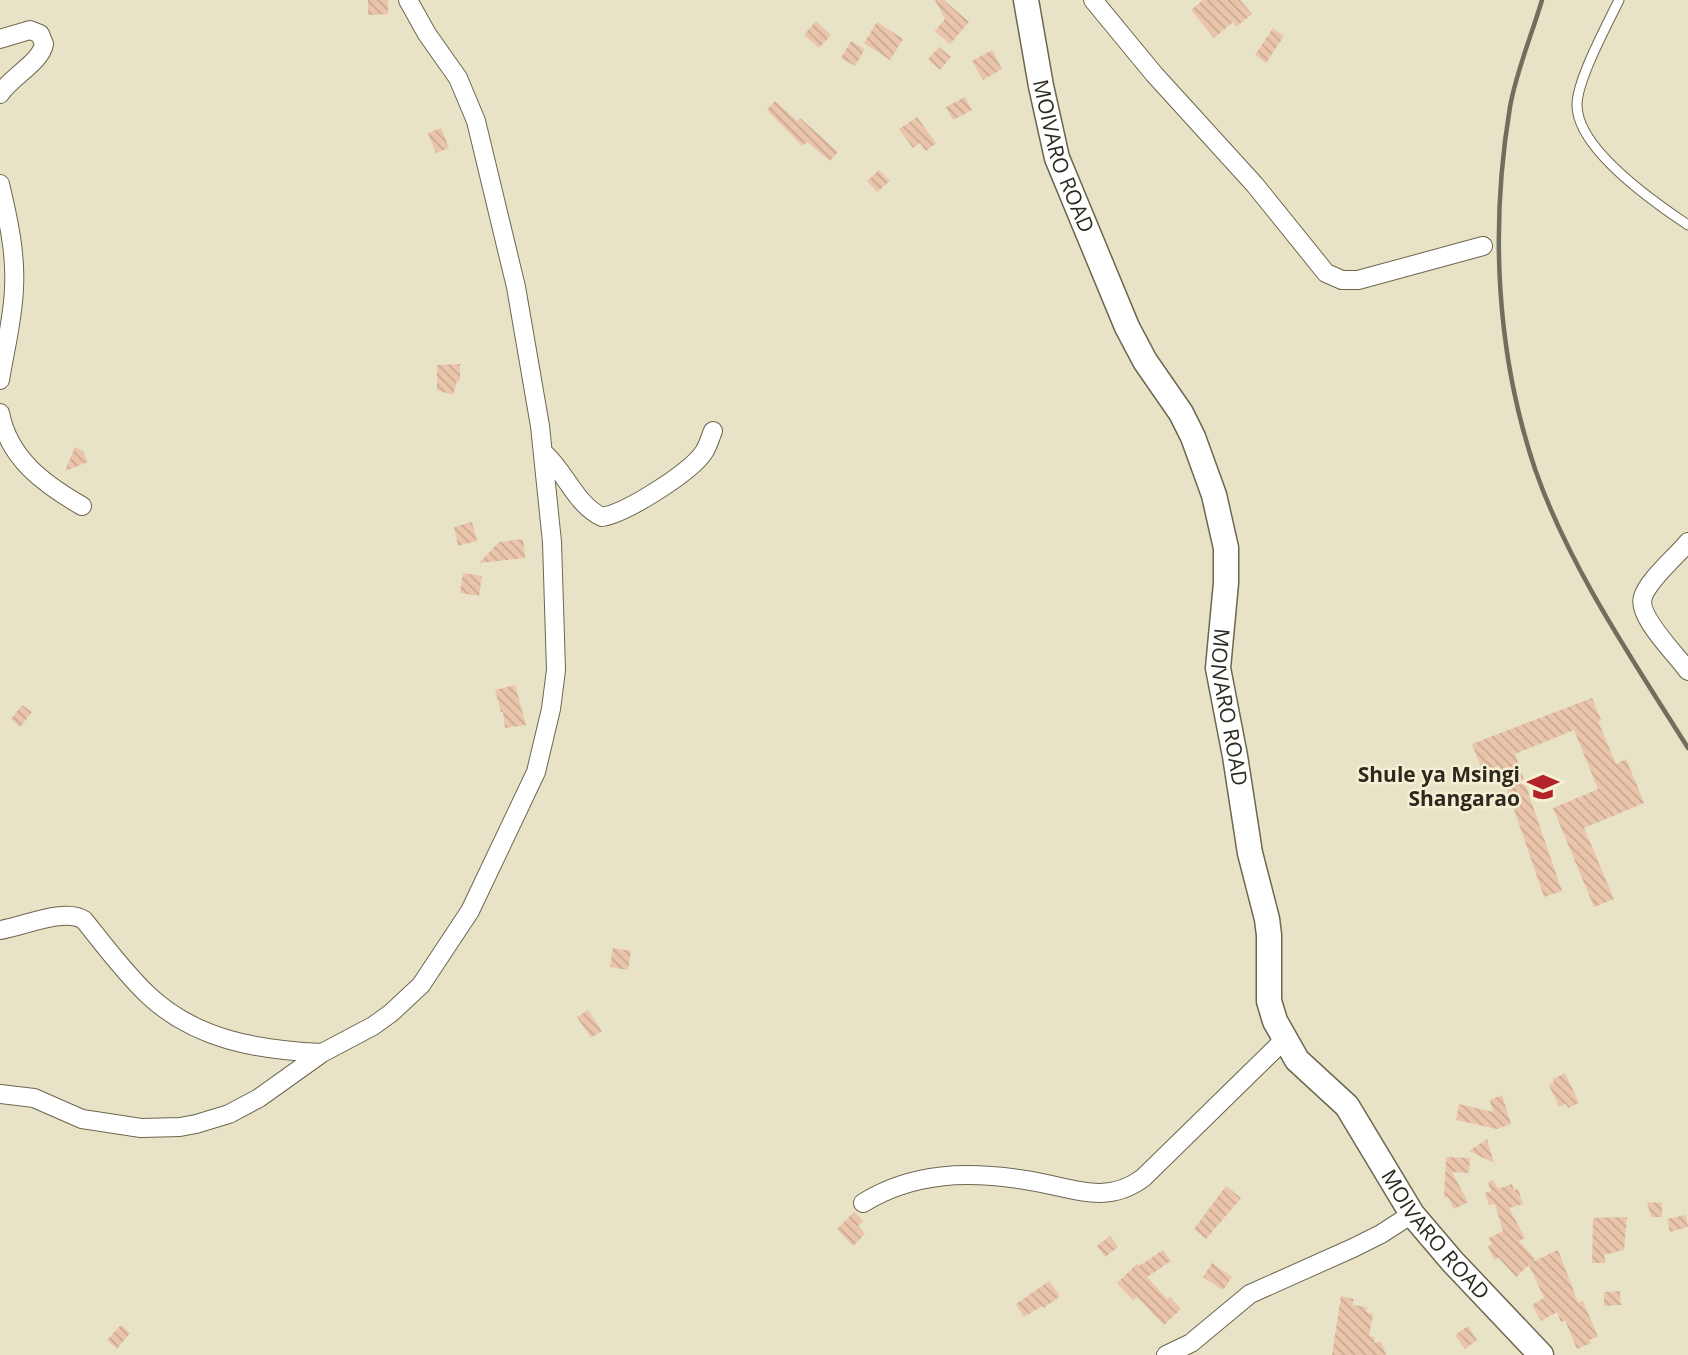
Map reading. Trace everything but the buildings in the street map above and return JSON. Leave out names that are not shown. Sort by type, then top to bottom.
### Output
[{"type":"street","points":[[0,1094],[34,1098],[82,1119],[141,1128],[180,1126],[229,1114],[246,1105],[322,1053],[373,1026],[421,985],[470,911],[536,772],[551,709],[555,670],[552,542],[543,452],[516,287],[476,121],[458,78],[427,34],[408,0]]},
{"type":"street","name":"MOIVARO ROAD","points":[[1026,0],[1057,158],[1127,327],[1145,361],[1181,413],[1193,437],[1214,495],[1226,548],[1226,583],[1218,650],[1220,684],[1228,716],[1250,852],[1267,919],[1269,1001],[1275,1021],[1284,1040],[1301,1064],[1347,1106],[1412,1214],[1452,1261],[1541,1355]]},
{"type":"street","points":[[1093,0],[1154,74],[1255,185],[1326,273],[1342,280],[1358,280],[1483,246]]},
{"type":"street","points":[[0,39],[30,30],[40,34],[44,44],[40,55],[6,85],[0,94]]},
{"type":"street","points":[[0,184],[9,230],[15,285],[0,380]]},
{"type":"street","points":[[0,413],[9,443],[25,465],[51,487],[82,506]]},
{"type":"street","points":[[543,452],[555,462],[589,511],[602,517],[632,506],[677,476],[703,453],[713,431]]},
{"type":"street","points":[[1688,542],[1653,582],[1642,604],[1651,624],[1688,671]]},
{"type":"street","points":[[0,930],[76,915],[84,920],[145,992],[182,1021],[216,1037],[239,1044],[279,1051],[322,1053]]},
{"type":"street","points":[[863,1203],[892,1186],[953,1175],[1024,1180],[1105,1194],[1121,1191],[1143,1178],[1284,1040]]},
{"type":"street","points":[[1166,1355],[1191,1343],[1250,1294],[1353,1248],[1412,1214]]},
{"type":"lane","points":[[1619,0],[1586,74],[1577,104],[1579,118],[1586,133],[1621,174],[1647,197],[1688,225]]},
{"type":"railway","points":[[1542,0],[1510,107],[1500,198],[1500,290],[1512,380],[1535,469],[1566,542],[1624,647],[1688,748]]},
{"type":"place","name":"Shule ya Msingi Shangarao","points":[[1543,787]]}]
